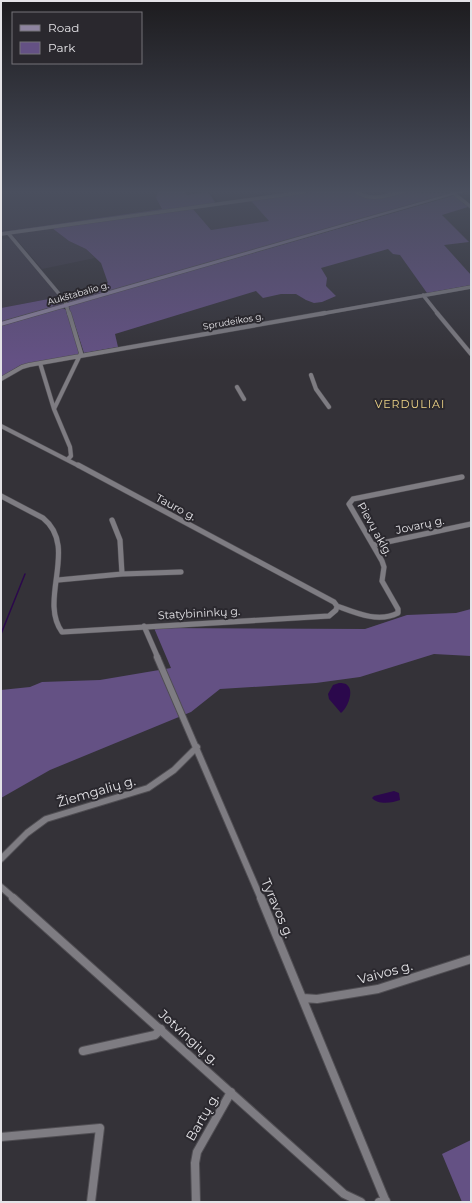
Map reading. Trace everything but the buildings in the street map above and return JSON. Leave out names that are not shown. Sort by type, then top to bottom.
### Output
[{"type":"main road","name":"Aukštabalio g.","points":[[1,324],[263,248]]},
{"type":"street","points":[[21,248],[39,268],[67,305],[81,353],[54,409]]},
{"type":"street","name":"Sprudeikos g.","points":[[1,379],[22,367],[40,363],[471,287]]},
{"type":"street","points":[[423,295],[471,354]]},
{"type":"street","points":[[40,363],[54,409],[71,452],[71,456],[68,459]]},
{"type":"street","points":[[311,375],[316,389],[329,407]]},
{"type":"street","points":[[237,387],[244,398]]},
{"type":"street","name":"Tauro g.","points":[[1,426],[51,452],[68,459],[93,474],[334,602],[336,608]]},
{"type":"street","name":"Pievų aklg.","points":[[336,608],[368,616],[394,615],[398,613],[398,609],[382,581],[381,577],[384,567],[349,504],[350,502],[353,500],[462,477]]},
{"type":"street","points":[[1,496],[46,520],[56,533],[59,548],[58,580],[122,574],[181,572]]},
{"type":"street","points":[[112,520],[118,530],[122,542],[122,574]]},
{"type":"street","name":"Jovarų g.","points":[[373,545],[471,524]]},
{"type":"street","name":"Statybininkų g.","points":[[58,580],[53,608],[55,624],[62,632],[328,616],[336,608]]},
{"type":"street","name":"Tyravos g.","points":[[144,626],[303,998],[384,1202]]},
{"type":"street","name":"Žiemgalių g.","points":[[1,859],[27,833],[46,819],[148,788],[160,782],[178,769],[197,748]]},
{"type":"street","name":"Jotvingių g.","points":[[1,887],[344,1194],[361,1202]]},
{"type":"street","name":"Vaivos g.","points":[[303,998],[316,1000],[378,989],[471,958]]},
{"type":"street","points":[[83,1051],[155,1035],[161,1029]]},
{"type":"street","name":"Bartų g.","points":[[196,1202],[195,1163],[197,1152],[231,1092]]},
{"type":"street","points":[[1,1137],[100,1128],[91,1202]]},
{"type":"shaded area","points":[[1,248],[18,248],[59,297],[1,308]]},
{"type":"shaded area","points":[[24,248],[84,248],[95,258],[42,269]]},
{"type":"shaded area","points":[[344,683],[350,689],[350,696],[347,704],[341,713],[329,699],[328,694],[333,685]]},
{"type":"shaded area","points":[[394,791],[399,793],[400,800],[389,803],[378,802],[372,798],[374,796]]},
{"type":"green space","points":[[84,248],[260,248],[69,303],[64,296],[108,283],[101,263]]},
{"type":"green space","points":[[270,248],[447,248],[471,275],[471,285],[427,293],[400,255],[393,254],[388,249],[321,268],[327,278],[326,286],[336,296],[322,302],[314,303],[296,294],[281,294],[263,298],[256,291],[115,334],[118,347],[84,353],[69,307]]},
{"type":"green space","points":[[59,297],[63,301],[63,305],[1,323],[1,308]]},
{"type":"green space","points":[[63,308],[66,310],[79,352],[77,355],[21,365],[1,377],[1,326]]},
{"type":"green space","points":[[471,609],[471,656],[434,654],[360,677],[316,683],[220,689],[191,712],[50,770],[1,798],[1,690],[30,687],[42,682],[100,680],[171,668],[154,628],[365,629],[407,615],[456,613]]},
{"type":"green space","points":[[471,1140],[471,1202],[462,1202],[442,1154]]},
{"type":"waterway","points":[[1,634],[25,574]]},
{"type":"district","name":"VERDULIAI","points":[[410,404]]}]
